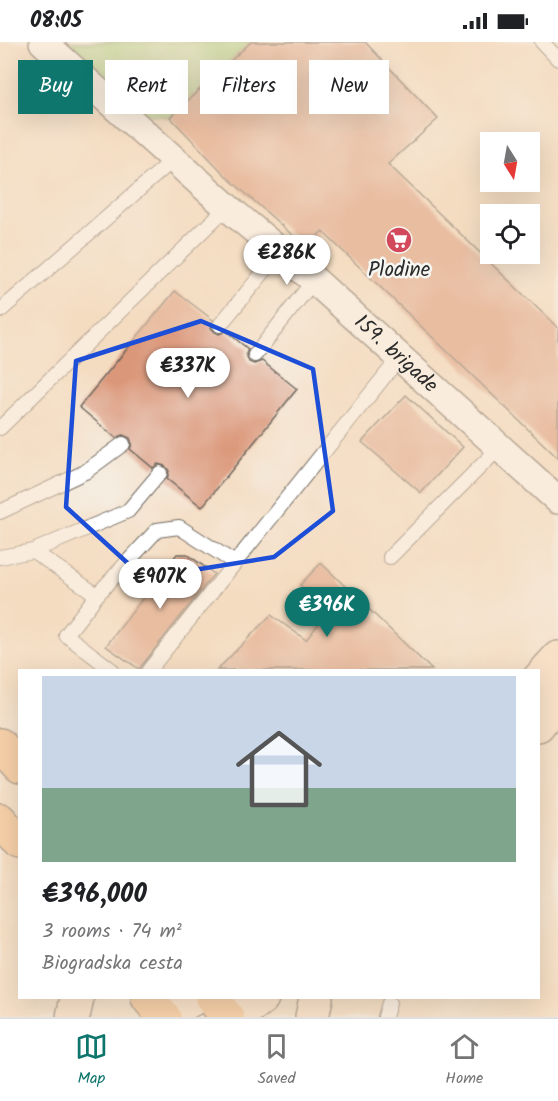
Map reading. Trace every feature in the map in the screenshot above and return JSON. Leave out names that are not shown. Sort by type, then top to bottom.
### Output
[{"type":"main road","points":[[540,678],[558,658]]},
{"type":"main road","points":[[540,722],[558,699]]},
{"type":"main road","points":[[0,745],[18,765]]},
{"type":"main road","points":[[0,820],[18,841]]},
{"type":"main road","points":[[73,1017],[77,999]]},
{"type":"main road","points":[[159,1012],[192,999]]},
{"type":"main road","points":[[213,999],[227,1017]]},
{"type":"main road","points":[[236,1017],[261,999]]},
{"type":"main road","points":[[312,1017],[316,999]]},
{"type":"street","name":"159. brigade","points":[[43,42],[227,207],[314,280],[558,500]]},
{"type":"lane","points":[[542,42],[558,59]]},
{"type":"lane","points":[[0,311],[174,159]]},
{"type":"lane","points":[[0,428],[227,207]]},
{"type":"lane","points":[[220,326],[281,251]]},
{"type":"lane","points":[[255,355],[314,280]]},
{"type":"lane","points":[[150,669],[400,357]]},
{"type":"lane","points":[[0,512],[85,472],[123,444]]},
{"type":"lane","points":[[390,556],[499,448]]},
{"type":"lane","points":[[0,557],[33,551],[128,511],[160,473]]},
{"type":"lane","points":[[111,669],[66,634],[97,595],[158,530],[179,527],[235,563]]},
{"type":"lane","points":[[33,551],[97,595]]},
{"type":"lane","points":[[384,1017],[389,1002]]},
{"type":"highlighted area","points":[[201,321],[313,369],[333,511],[274,557],[144,578],[66,507],[76,361]]},
{"type":"green space","points":[[43,42],[251,42],[232,60],[200,60],[200,89],[188,100],[188,60],[105,60],[105,99],[93,88],[93,60],[63,60]]},
{"type":"green space","points":[[147,114],[173,114],[170,117]]},
{"type":"building","name":"Plodine","points":[[251,42],[365,42],[382,60],[309,60],[309,114],[389,114],[389,67],[438,119],[388,164],[480,253],[480,264],[492,264],[558,328],[558,458],[322,231],[307,248],[227,177],[170,117],[173,114],[188,114],[188,100],[200,89],[200,114],[297,114],[297,60],[232,60]]},
{"type":"building","points":[[175,291],[213,320],[211,328],[215,332],[219,334],[226,331],[248,349],[246,354],[249,362],[254,364],[262,361],[297,389],[202,507],[167,479],[169,471],[165,466],[158,464],[153,468],[130,449],[132,444],[130,438],[123,435],[116,438],[79,407]]},
{"type":"building","points":[[406,395],[463,447],[421,493],[362,442]]},
{"type":"building","points":[[177,554],[187,554],[214,574],[139,669],[106,646]]},
{"type":"building","points":[[321,563],[431,669],[218,669],[271,615],[306,640],[330,609],[300,585]]},
{"type":"place","name":"Plodine","points":[[399,240]]}]
